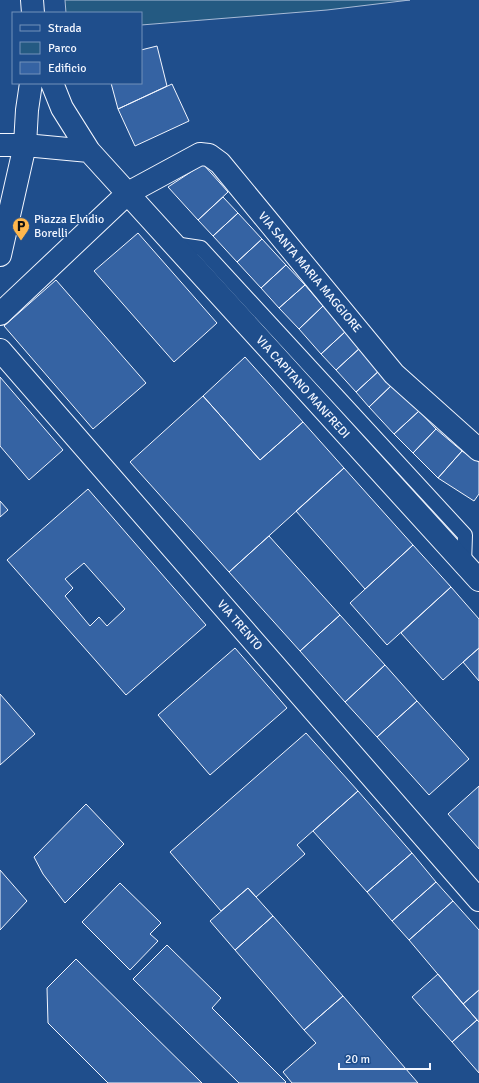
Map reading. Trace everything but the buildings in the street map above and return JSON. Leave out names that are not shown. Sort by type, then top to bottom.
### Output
[{"type":"street","points":[[32,0],[33,12]]},
{"type":"street","points":[[0,255],[25,145],[27,110],[31,84]]},
{"type":"street","points":[[0,314],[128,193],[89,151],[62,108],[52,84]]},
{"type":"street","points":[[0,145],[25,145],[89,151]]},
{"type":"street","name":"VIA SANTA MARIA MAGGIORE","points":[[128,193],[200,154],[209,155],[220,163],[394,374],[479,450]]},
{"type":"street","name":"VIA CAPITANO MANFREDI","points":[[128,193],[479,580]]},
{"type":"street","name":"VIA TRENTO","points":[[0,350],[479,900]]},
{"type":"green space","points":[[65,0],[410,0],[327,10],[142,25],[142,12],[66,12]]},
{"type":"place","name":"Piazza Elvidio Borelli","points":[[21,241]]}]
